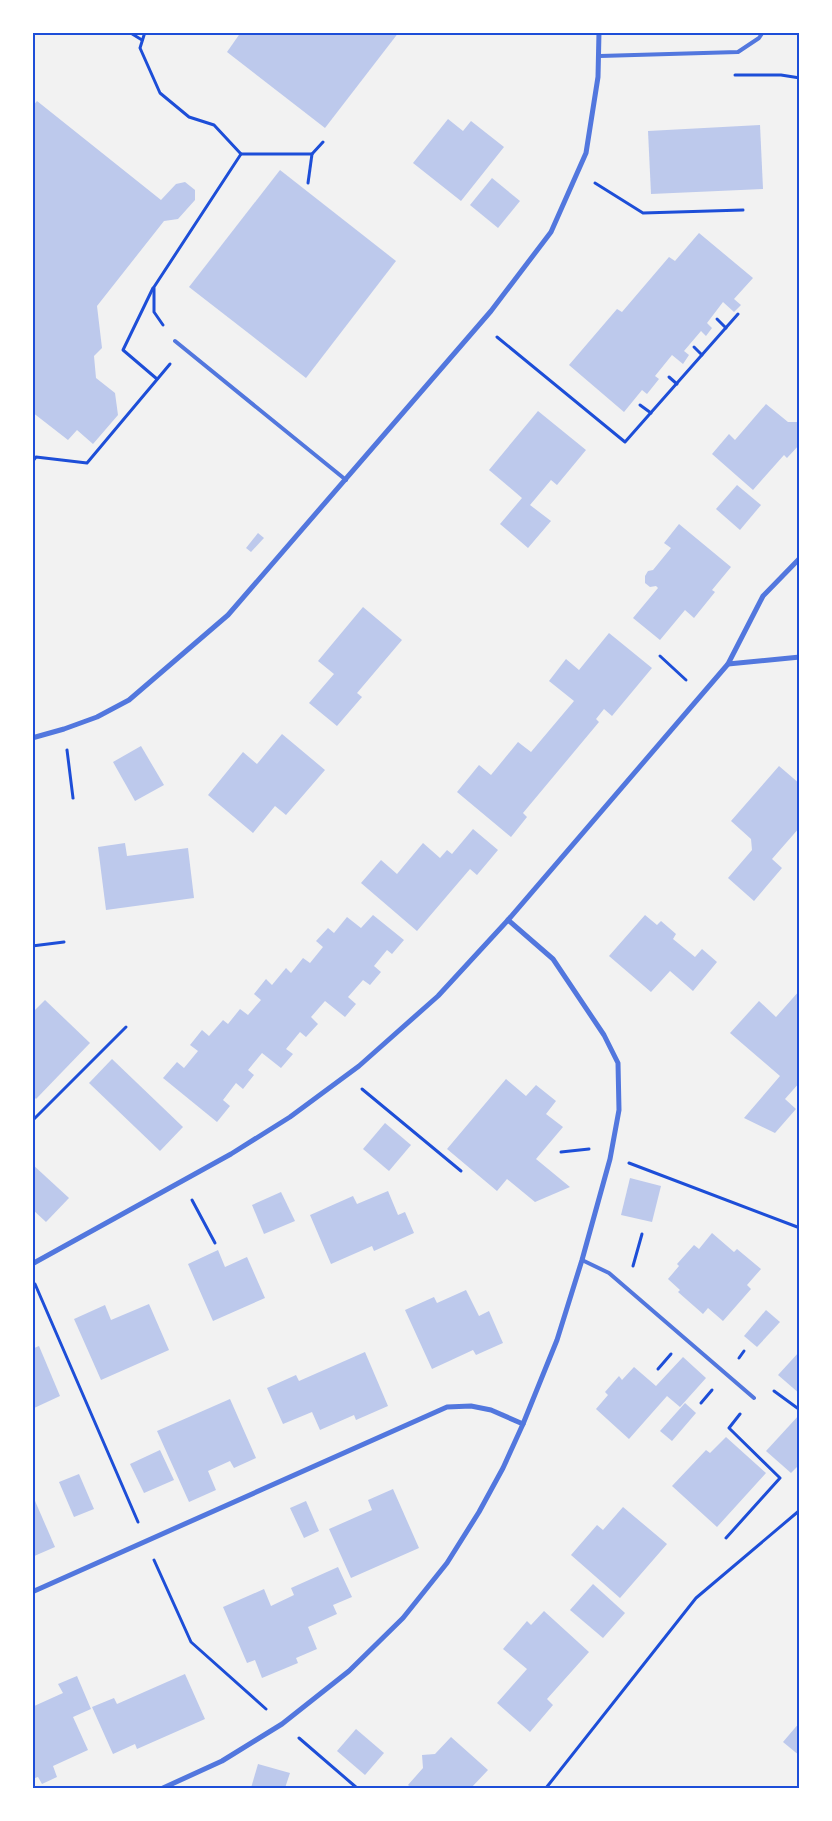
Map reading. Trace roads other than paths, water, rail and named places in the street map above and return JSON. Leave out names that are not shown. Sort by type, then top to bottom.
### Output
[{"type":"street","points":[[32,738],[97,717],[129,700],[228,615],[481,324],[551,232],[586,154],[600,56],[599,32]]},
{"type":"street","points":[[32,1264],[182,1182],[290,1118],[369,1058],[438,996],[508,920],[728,664],[764,596],[800,558]]},
{"type":"street","points":[[728,664],[800,657]]},
{"type":"street","points":[[163,1788],[222,1761],[282,1724],[349,1671],[403,1618],[446,1563],[479,1512],[503,1468],[523,1424],[556,1340],[582,1260],[610,1159],[619,1110],[618,1063],[604,1035],[553,959],[508,920]]},
{"type":"street","points":[[32,1592],[447,1407],[471,1406],[491,1410],[523,1424]]},
{"type":"lane","points":[[600,56],[738,52],[759,38],[763,32]]},
{"type":"lane","points":[[175,342],[346,480]]},
{"type":"lane","points":[[582,1260],[609,1273],[754,1398]]}]
